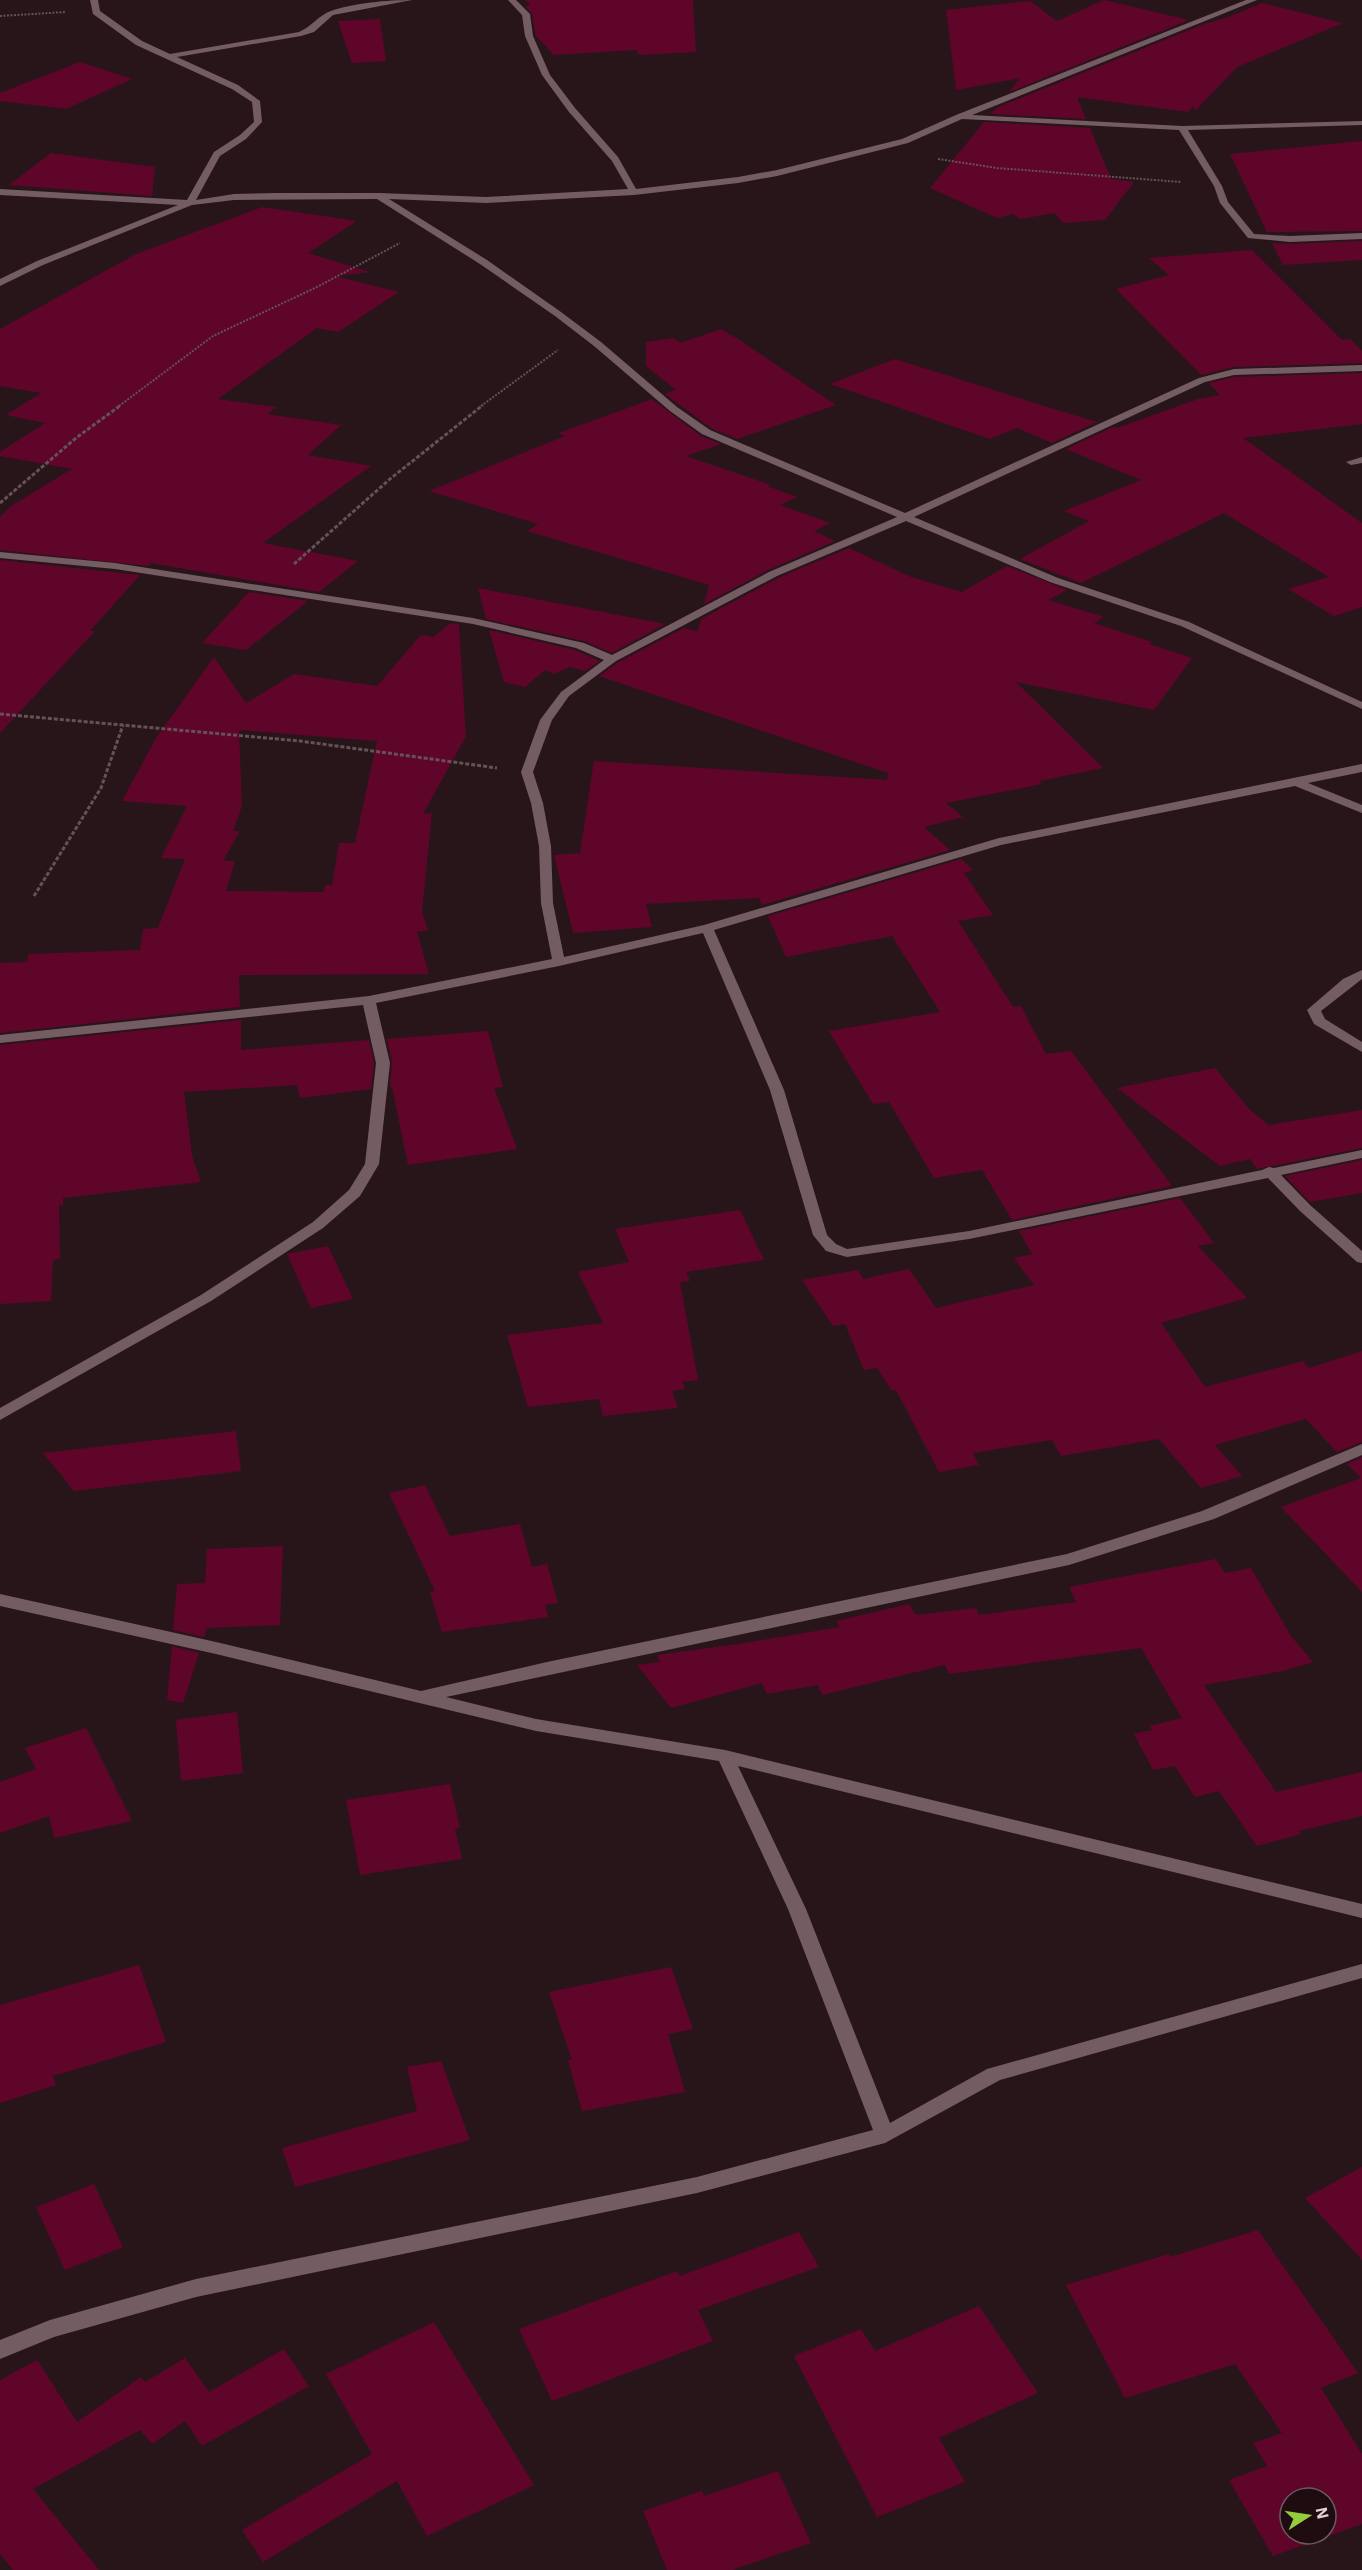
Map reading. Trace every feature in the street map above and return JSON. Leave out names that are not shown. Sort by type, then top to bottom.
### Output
[{"type":"street","points":[[0,283],[40,264],[190,203],[217,154],[243,137],[258,122],[259,111],[256,101],[235,87],[139,43],[96,12],[94,0]]},
{"type":"street","points":[[166,57],[301,34],[311,30],[331,13],[408,0]]},
{"type":"street","points":[[512,0],[526,14],[527,28],[539,61],[558,94],[616,161],[634,192]]},
{"type":"street","points":[[0,192],[190,203],[265,196],[379,196],[486,200],[634,192],[738,180],[884,148],[1253,0]]},
{"type":"street","points":[[959,117],[1182,128],[1362,123]]},
{"type":"street","points":[[1182,128],[1218,186],[1224,202],[1251,236],[1290,239],[1362,236]]},
{"type":"street","points":[[379,196],[583,332],[683,418],[706,432],[903,518],[1054,580],[1185,624],[1362,706]]},
{"type":"street","points":[[559,962],[547,903],[545,846],[537,803],[527,772],[546,720],[565,693],[612,659],[773,574],[903,518],[1217,375],[1362,368]]},
{"type":"street","points":[[1351,462],[1362,460]]},
{"type":"street","points":[[0,555],[115,566],[516,629],[580,645],[612,659]]},
{"type":"street","points":[[0,1039],[369,1000],[559,962],[707,928],[999,842],[1362,768]]},
{"type":"street","points":[[1295,782],[1362,809]]},
{"type":"street","points":[[707,928],[777,1090],[820,1235],[833,1249],[847,1253],[969,1236],[1248,1178],[1269,1171],[1362,1154]]},
{"type":"street","points":[[1362,974],[1348,982],[1314,1010],[1319,1021],[1362,1047]]},
{"type":"street","points":[[0,1415],[206,1298],[318,1225],[355,1192],[372,1164],[383,1063],[369,1000]]},
{"type":"street","points":[[1269,1171],[1305,1208],[1362,1259]]},
{"type":"street","points":[[422,1697],[547,1668],[1069,1559],[1209,1515],[1362,1449]]},
{"type":"street","points":[[0,1600],[536,1725],[725,1756],[1362,1911]]},
{"type":"street","points":[[725,1756],[797,1909],[885,2134]]},
{"type":"street","points":[[0,2350],[50,2329],[196,2288],[697,2185],[885,2134],[994,2074],[1362,1971]]},
{"type":"path","points":[[0,16],[96,12]]},
{"type":"path","points":[[884,148],[997,168],[1218,186]]},
{"type":"path","points":[[0,503],[76,438],[213,336],[315,288],[430,228]]},
{"type":"path","points":[[268,590],[396,472],[488,399],[583,332]]},
{"type":"path","points":[[0,714],[300,741],[527,772]]},
{"type":"path","points":[[34,896],[101,788],[123,725]]},
{"type":"building","points":[[525,0],[693,0],[696,52],[639,55],[636,50],[554,55],[536,36],[532,14],[525,6],[531,5]]},
{"type":"building","points":[[1104,0],[1189,20],[1009,92],[1020,78],[956,90],[946,10],[1030,1],[1057,21]]},
{"type":"building","points":[[1262,3],[1343,23],[1237,67],[1195,111],[1193,106],[1188,112],[1077,97],[1086,119],[991,114],[996,108]]},
{"type":"building","points":[[380,19],[386,61],[352,63],[338,21]]},
{"type":"building","points":[[80,62],[132,79],[66,109],[0,101],[0,93]]},
{"type":"building","points":[[984,122],[1090,128],[1111,179],[1134,182],[1105,220],[1063,223],[1055,213],[1020,219],[1013,214],[997,218],[930,188]]},
{"type":"building","points":[[1362,141],[1362,231],[1267,232],[1230,154]]},
{"type":"building","points":[[51,153],[155,167],[152,196],[9,185]]},
{"type":"building","points":[[262,207],[357,221],[308,253],[370,272],[334,276],[399,292],[338,332],[317,328],[218,399],[276,407],[267,414],[341,425],[308,455],[371,466],[263,543],[358,561],[319,592],[151,563],[148,566],[0,550],[0,517],[11,506],[72,469],[0,456],[0,452],[45,423],[6,415],[41,393],[0,386],[0,329],[136,254]]},
{"type":"building","points":[[1362,241],[1362,260],[1283,265],[1272,243],[1290,244]]},
{"type":"building","points":[[1252,250],[1342,340],[1350,339],[1362,351],[1362,363],[1234,367],[1201,375],[1116,289],[1169,275],[1149,258]]},
{"type":"building","points":[[721,329],[836,405],[737,439],[711,428],[665,394],[676,390],[646,366],[646,342],[674,338],[680,343]]},
{"type":"building","points":[[895,359],[1097,422],[1052,443],[1017,428],[990,439],[830,384]]},
{"type":"building","points":[[1362,373],[1362,424],[1243,438],[1362,523],[1362,607],[1334,616],[1288,589],[1329,577],[1224,513],[1081,583],[1020,559],[1089,521],[1064,511],[1141,480],[1066,449],[1113,427],[1117,428],[1198,399],[1220,395],[1209,383],[1234,377]]},
{"type":"building","points":[[652,399],[701,436],[721,444],[686,456],[771,485],[767,486],[797,497],[780,505],[830,523],[814,531],[835,541],[768,570],[704,604],[709,585],[527,531],[538,524],[429,491],[565,436],[559,433]]},
{"type":"building","points":[[849,548],[911,577],[962,592],[1007,566],[1067,590],[1048,600],[1104,617],[1094,623],[1192,658],[1154,710],[1016,682],[1103,768],[1039,781],[1042,784],[946,803],[963,817],[924,827],[950,850],[762,905],[759,898],[646,904],[652,927],[573,933],[554,855],[580,853],[594,761],[887,780],[888,773],[599,676],[617,663],[684,628],[698,631],[701,619],[778,578]]},
{"type":"building","points":[[0,560],[140,575],[90,631],[95,631],[0,733]]},
{"type":"building","points":[[478,588],[665,624],[612,653],[584,641],[486,619]]},
{"type":"building","points":[[249,592],[308,601],[246,650],[202,643]]},
{"type":"building","points":[[451,623],[459,624],[466,736],[423,814],[432,813],[422,912],[428,930],[417,932],[429,974],[239,975],[240,1007],[0,1033],[0,963],[27,962],[29,954],[140,950],[143,929],[158,928],[185,859],[161,858],[187,806],[122,801],[156,738],[214,657],[246,703],[294,674],[377,686],[421,635],[433,637]],"holes":[[[239,730],[377,741],[355,843],[339,843],[332,885],[325,885],[324,892],[226,891],[235,861],[223,861],[240,831],[233,831],[242,806]]]},
{"type":"building","points":[[489,630],[575,650],[600,661],[585,671],[570,667],[554,674],[545,670],[525,687],[504,682]]},
{"type":"building","points":[[961,859],[973,870],[964,873],[993,915],[958,921],[1013,1007],[1021,1006],[1046,1054],[1071,1051],[1172,1186],[1012,1220],[982,1170],[934,1178],[889,1102],[873,1104],[829,1031],[940,1012],[892,936],[786,957],[768,916]]},
{"type":"building","points":[[241,1020],[241,1050],[369,1040],[374,1063],[371,1089],[300,1098],[297,1085],[184,1092],[192,1156],[201,1182],[63,1198],[63,1205],[59,1205],[60,1259],[53,1260],[51,1301],[0,1304],[0,1045]]},
{"type":"building","points":[[488,1031],[503,1087],[494,1088],[517,1149],[408,1165],[392,1087],[390,1087],[392,1062],[387,1039]]},
{"type":"building","points":[[1215,1068],[1250,1110],[1269,1125],[1362,1110],[1362,1148],[1257,1169],[1250,1159],[1220,1166],[1117,1088]]},
{"type":"building","points":[[1362,1160],[1362,1193],[1310,1202],[1285,1176]]},
{"type":"building","points":[[1180,1198],[1214,1243],[1198,1246],[1247,1298],[1161,1323],[1205,1387],[1303,1361],[1309,1368],[1362,1351],[1362,1442],[1337,1452],[1306,1419],[1215,1445],[1242,1476],[1201,1488],[1159,1439],[1061,1456],[1052,1440],[973,1453],[979,1465],[939,1472],[896,1390],[892,1391],[877,1368],[864,1370],[845,1324],[833,1326],[802,1280],[858,1270],[863,1279],[909,1269],[936,1308],[1034,1285],[1014,1258],[1032,1254],[1019,1231]]},
{"type":"building","points":[[740,1210],[764,1260],[686,1272],[690,1281],[680,1282],[698,1380],[682,1382],[685,1389],[672,1391],[678,1408],[603,1416],[599,1399],[528,1407],[507,1335],[603,1323],[578,1272],[629,1262],[615,1229]]},
{"type":"building","points":[[328,1246],[353,1299],[311,1308],[287,1254]]},
{"type":"building","points":[[236,1431],[241,1471],[74,1491],[43,1453]]},
{"type":"building","points":[[1362,1457],[1362,1592],[1281,1507],[1361,1478],[1347,1464]]},
{"type":"building","points":[[425,1485],[450,1536],[520,1524],[532,1567],[547,1564],[558,1603],[545,1605],[548,1617],[442,1632],[430,1592],[435,1591],[389,1493]]},
{"type":"building","points":[[283,1546],[280,1625],[207,1628],[204,1637],[173,1630],[177,1584],[205,1583],[207,1549]]},
{"type":"building","points":[[1216,1559],[1225,1573],[1251,1568],[1291,1636],[1313,1662],[1283,1671],[1204,1685],[1276,1792],[1362,1772],[1362,1816],[1299,1831],[1301,1834],[1257,1846],[1219,1791],[1195,1797],[1175,1766],[1153,1770],[1134,1734],[1152,1730],[1150,1726],[1182,1718],[1141,1648],[949,1674],[945,1665],[822,1695],[818,1685],[767,1694],[762,1683],[671,1708],[637,1665],[660,1662],[657,1655],[840,1627],[836,1621],[909,1604],[916,1615],[976,1608],[979,1615],[1076,1602],[1069,1587]]},
{"type":"building","points":[[172,1646],[199,1653],[183,1703],[167,1700]]},
{"type":"building","points":[[237,1712],[243,1773],[181,1781],[176,1720]]},
{"type":"building","points":[[86,1728],[132,1821],[54,1838],[49,1816],[0,1833],[0,1782],[36,1769],[25,1748]]},
{"type":"building","points":[[450,1784],[460,1828],[455,1829],[462,1859],[360,1875],[346,1800]]},
{"type":"building","points":[[139,1965],[166,2042],[53,2076],[56,2085],[0,2103],[0,2005]]},
{"type":"building","points":[[671,1967],[693,2029],[668,2034],[685,2092],[582,2111],[568,2060],[572,2060],[549,1992]]},
{"type":"building","points":[[441,2061],[470,2140],[295,2187],[282,2148],[417,2111],[407,2067]]},
{"type":"building","points":[[1362,2167],[1362,2260],[1305,2198]]},
{"type":"building","points":[[94,2184],[123,2247],[65,2270],[36,2207]]},
{"type":"building","points":[[1258,2230],[1358,2373],[1321,2388],[1362,2454],[1362,2524],[1338,2533],[1338,2486],[1278,2486],[1278,2546],[1301,2546],[1273,2556],[1229,2480],[1267,2466],[1253,2443],[1282,2433],[1235,2364],[1125,2398],[1066,2285],[1169,2254],[1170,2257]]},
{"type":"building","points":[[799,2232],[819,2267],[698,2310],[713,2341],[552,2401],[519,2329],[677,2271],[680,2276]]},
{"type":"building","points":[[979,2306],[1038,2393],[939,2438],[965,2482],[877,2517],[794,2356],[861,2329],[875,2351]]},
{"type":"building","points":[[434,2322],[534,2485],[427,2536],[397,2481],[263,2562],[242,2530],[372,2454],[326,2374]]},
{"type":"building","points":[[284,2349],[309,2386],[202,2446],[185,2421],[152,2444],[140,2430],[33,2489],[99,2570],[13,2570],[0,2554],[0,2380],[37,2360],[77,2422],[141,2377],[145,2382],[185,2358],[209,2392]]},
{"type":"building","points":[[778,2471],[811,2543],[732,2570],[667,2570],[643,2511],[702,2491],[704,2496]]}]
